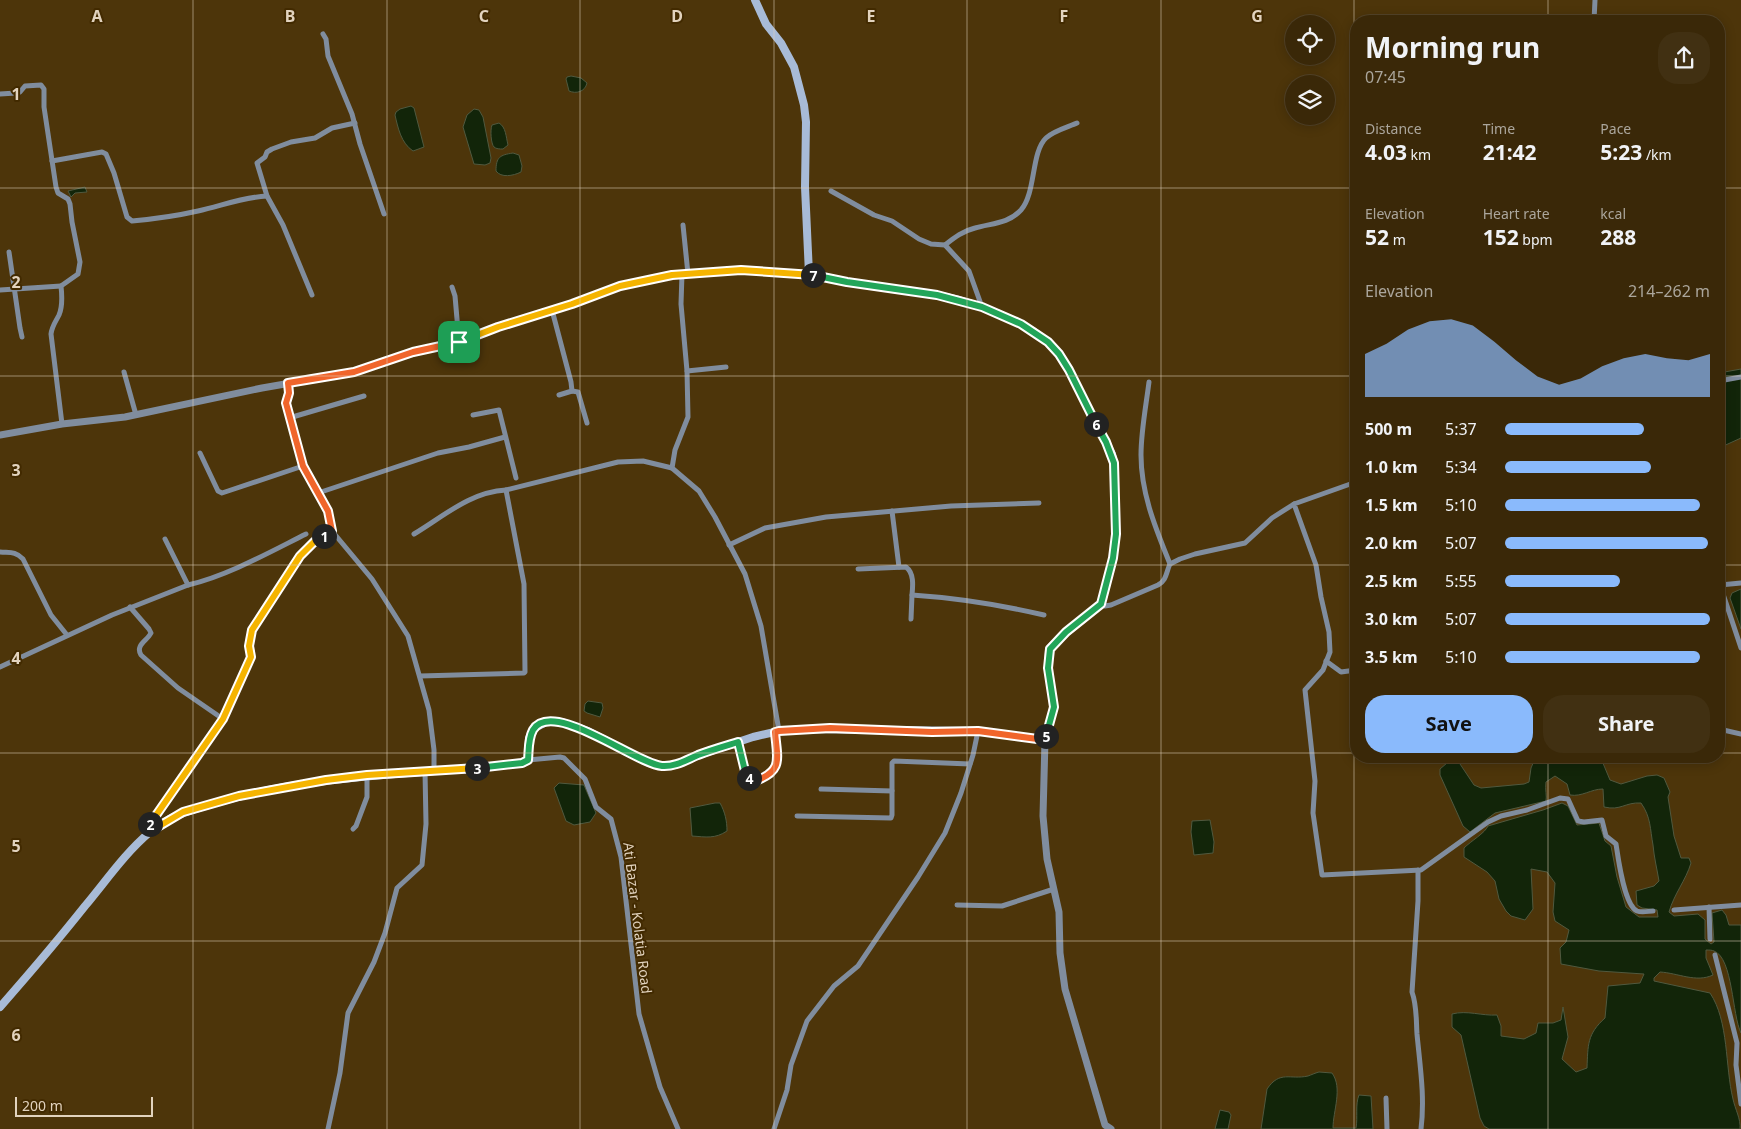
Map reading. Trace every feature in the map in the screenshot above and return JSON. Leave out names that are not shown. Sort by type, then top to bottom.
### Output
[{"type":"main road","points":[[0,1007],[42,960],[112,872],[151,831],[183,812],[239,796],[326,780],[367,775],[478,768],[522,763],[528,760],[533,728],[546,722],[554,721],[588,731],[649,763],[662,766],[675,765],[738,742],[777,731],[830,728],[932,732],[981,731],[1045,740],[1054,707],[1048,668],[1050,649],[1066,632],[1101,604],[1111,566],[1116,534],[1114,463],[1112,454],[1059,354],[1048,342],[1033,332],[1008,318],[982,307],[937,295],[847,282],[809,274],[804,104],[794,67],[782,43],[766,24],[755,0]]},
{"type":"street","points":[[1594,15],[1595,0]]},
{"type":"street","points":[[323,34],[326,39],[328,56],[355,123],[384,214]]},
{"type":"street","points":[[0,94],[16,93],[26,86],[41,85],[44,89],[44,107],[58,193],[68,198],[70,204],[80,262],[78,274],[61,286],[0,290]]},
{"type":"street","points":[[312,295],[283,225],[267,196],[257,163],[265,157],[267,152],[291,142],[315,138],[332,128],[355,123]]},
{"type":"street","points":[[831,191],[874,216],[892,221],[919,239],[931,244],[945,245],[959,234],[975,227],[1005,222],[1021,209],[1030,189],[1040,145],[1048,136],[1077,123]]},
{"type":"street","points":[[52,161],[102,152],[106,154],[127,216],[132,221],[198,212],[244,198],[267,196]]},
{"type":"street","points":[[672,468],[675,450],[688,417],[687,371],[681,304],[685,274],[683,225]]},
{"type":"street","points":[[945,245],[969,271],[982,307]]},
{"type":"street","points":[[9,252],[22,337]]},
{"type":"street","points":[[0,435],[62,424],[136,415],[288,383],[354,372],[413,352],[459,342],[620,286],[685,274],[741,270],[809,274]]},
{"type":"street","points":[[61,286],[59,315],[52,325],[51,334],[62,424]]},
{"type":"street","points":[[452,287],[455,296],[459,342]]},
{"type":"street","points":[[552,310],[572,391]]},
{"type":"street","points":[[687,371],[726,367]]},
{"type":"street","points":[[124,372],[136,415]]},
{"type":"street","points":[[1725,380],[1741,378]]},
{"type":"street","points":[[1101,604],[1105,606],[1111,605],[1158,585],[1166,578],[1170,564],[1150,511],[1144,486],[1141,457],[1149,382]]},
{"type":"street","points":[[288,383],[289,393],[286,403],[303,466],[328,511],[332,531],[372,579],[408,636],[429,710],[434,750],[434,770]]},
{"type":"street","points":[[559,395],[572,391],[578,392],[586,423]]},
{"type":"street","points":[[289,418],[364,396]]},
{"type":"street","points":[[473,415],[499,410],[516,478]]},
{"type":"street","points":[[318,493],[438,453],[505,437]]},
{"type":"street","points":[[200,452],[218,491],[222,494],[303,466]]},
{"type":"street","points":[[414,534],[469,499],[494,491],[506,490],[618,462],[643,461],[672,468],[699,491],[715,517],[745,574],[761,626],[777,731],[777,766],[766,777],[755,781],[746,775],[738,742]]},
{"type":"street","points":[[1170,564],[1195,554],[1245,544],[1272,518],[1294,504],[1350,484]]},
{"type":"street","points":[[420,676],[521,674],[525,672],[524,584],[506,490]]},
{"type":"street","points":[[729,544],[765,528],[826,517],[964,506],[1039,503]]},
{"type":"street","points":[[1294,504],[1316,565],[1329,632],[1330,652],[1323,670],[1305,690],[1315,781],[1313,813],[1322,875],[1421,870],[1488,822],[1501,816],[1527,810],[1560,798],[1568,799],[1578,821],[1602,820],[1606,836],[1616,844],[1626,894],[1634,909],[1639,912],[1653,911]]},
{"type":"street","points":[[892,511],[899,567]]},
{"type":"street","points":[[151,831],[148,826],[223,719],[251,657],[249,646],[252,630],[300,556],[315,541],[332,531]]},
{"type":"street","points":[[0,668],[130,607],[188,585],[199,583],[251,561],[306,534]]},
{"type":"street","points":[[165,539],[188,585]]},
{"type":"street","points":[[0,552],[12,552],[18,554],[23,559],[51,614],[67,635]]},
{"type":"street","points":[[858,569],[899,567],[909,569],[913,582],[911,618]]},
{"type":"street","points":[[1725,585],[1741,583]]},
{"type":"street","points":[[912,595],[955,598],[1044,615]]},
{"type":"street","points":[[1725,600],[1741,648]]},
{"type":"street","points":[[130,607],[151,633],[139,647],[138,651],[141,655],[178,688],[223,719]]},
{"type":"street","points":[[1326,662],[1341,672],[1350,671]]},
{"type":"street","points":[[1725,730],[1741,734]]},
{"type":"street","points":[[774,1129],[788,1090],[791,1065],[807,1021],[834,986],[858,966],[918,877],[944,833],[981,731]]},
{"type":"street","points":[[1045,740],[1043,816],[1048,860],[1059,912],[1060,953],[1065,989],[1105,1125],[1111,1129]]},
{"type":"street","name":"Ati Bazar - Kolatia Road","points":[[528,760],[564,758],[585,778],[596,807],[611,819],[621,857],[639,1014],[660,1087],[678,1129]]},
{"type":"street","points":[[797,816],[891,818],[892,763],[894,761],[970,764]]},
{"type":"street","points":[[328,1129],[340,1073],[348,1012],[374,962],[386,933],[397,888],[422,866],[426,824],[425,771]]},
{"type":"street","points":[[353,829],[356,826],[367,797],[367,775]]},
{"type":"street","points":[[821,789],[892,791]]},
{"type":"street","points":[[1418,870],[1418,901],[1412,992],[1416,1004],[1422,1071],[1421,1129]]},
{"type":"street","points":[[957,905],[1002,906],[1054,889]]},
{"type":"street","points":[[1674,910],[1741,905]]},
{"type":"street","points":[[1709,907],[1710,939]]},
{"type":"street","points":[[1715,954],[1737,1044],[1736,1065],[1741,1104]]},
{"type":"street","points":[[1386,1098],[1387,1129]]},
{"type":"shaded area","points":[[571,76],[581,78],[587,83],[586,86],[577,92],[569,91],[566,79]]},
{"type":"shaded area","points":[[411,106],[414,108],[424,147],[413,151],[403,140],[395,115],[400,109]]},
{"type":"shaded area","points":[[474,109],[479,110],[483,117],[491,158],[490,163],[485,165],[474,164],[463,127],[467,115]]},
{"type":"shaded area","points":[[499,123],[504,130],[508,145],[503,149],[495,148],[492,140],[492,125]]},
{"type":"shaded area","points":[[513,153],[519,155],[522,166],[521,172],[514,175],[501,175],[496,171],[498,160],[502,156]]},
{"type":"shaded area","points":[[85,187],[87,192],[75,193],[71,197],[68,191]]},
{"type":"shaded area","points":[[1741,369],[1741,438],[1725,445],[1725,372]]},
{"type":"shaded area","points":[[1741,589],[1741,629],[1730,598],[1732,593]]},
{"type":"shaded area","points":[[588,701],[602,703],[603,708],[600,717],[584,711],[585,704]]},
{"type":"shaded area","points":[[1447,763],[1459,763],[1474,785],[1481,788],[1529,782],[1533,763],[1603,763],[1610,780],[1621,784],[1647,776],[1657,775],[1664,778],[1670,792],[1668,797],[1674,836],[1681,858],[1689,858],[1691,863],[1669,912],[1674,916],[1698,914],[1705,920],[1705,939],[1711,944],[1714,942],[1712,913],[1722,910],[1726,915],[1729,925],[1741,925],[1741,1033],[1729,975],[1720,956],[1714,951],[1706,950],[1706,958],[1713,975],[1694,978],[1660,972],[1654,978],[1654,981],[1710,993],[1716,1004],[1724,1030],[1730,1086],[1740,1122],[1740,1129],[1489,1129],[1484,1126],[1480,1118],[1461,1035],[1452,1027],[1452,1014],[1497,1015],[1501,1026],[1501,1036],[1524,1039],[1536,1033],[1538,1023],[1553,1023],[1561,1020],[1563,1007],[1568,1037],[1562,1059],[1576,1072],[1587,1068],[1590,1040],[1595,1029],[1605,1018],[1608,986],[1640,983],[1644,974],[1599,971],[1561,964],[1560,948],[1566,942],[1569,930],[1555,921],[1553,912],[1555,883],[1547,872],[1531,869],[1533,909],[1525,920],[1511,916],[1499,899],[1495,881],[1487,872],[1464,857],[1464,848],[1488,826],[1562,803],[1568,806],[1577,825],[1599,823],[1605,841],[1611,846],[1617,877],[1626,907],[1639,917],[1658,917],[1657,910],[1642,908],[1637,905],[1636,891],[1654,886],[1659,881],[1650,823],[1641,803],[1615,808],[1604,807],[1603,789],[1579,795],[1570,795],[1567,784],[1555,776],[1546,782],[1546,801],[1495,813],[1470,832],[1463,826],[1440,775],[1440,769]]},
{"type":"shaded area","points":[[559,783],[584,785],[596,813],[590,822],[574,825],[566,821],[554,788]]},
{"type":"shaded area","points":[[720,803],[723,810],[727,831],[714,836],[692,836],[690,808]]},
{"type":"shaded area","points":[[1210,820],[1214,842],[1213,853],[1194,855],[1191,832],[1192,821]]},
{"type":"shaded area","points":[[1319,1072],[1332,1073],[1337,1086],[1333,1128],[1356,1128],[1359,1095],[1371,1096],[1373,1129],[1261,1129],[1267,1089],[1272,1083],[1281,1078],[1302,1077]]},
{"type":"shaded area","points":[[1220,1110],[1229,1112],[1231,1115],[1228,1129],[1215,1129]]},
{"type":"route","points":[[741,270],[809,274],[847,282],[937,295],[982,307],[1008,318],[1021,324],[1048,342],[1059,354],[1069,370],[1112,454],[1114,463],[1116,534],[1113,558],[1101,604],[1066,632],[1050,649],[1048,668],[1054,707],[1045,740],[978,731],[932,732],[830,728],[779,731],[775,732],[777,766],[766,777],[755,781],[746,775],[738,742],[698,755],[675,765],[662,766],[649,763],[588,731],[554,721],[546,722],[533,728],[528,760],[522,763],[478,768],[367,775],[280,788],[239,796],[183,812],[151,831],[148,826],[223,719],[251,657],[249,646],[252,630],[300,556],[315,541],[332,531],[328,511],[303,466],[286,403],[289,393],[288,383],[354,372],[413,352],[459,342],[620,286],[672,275],[741,270]]}]
